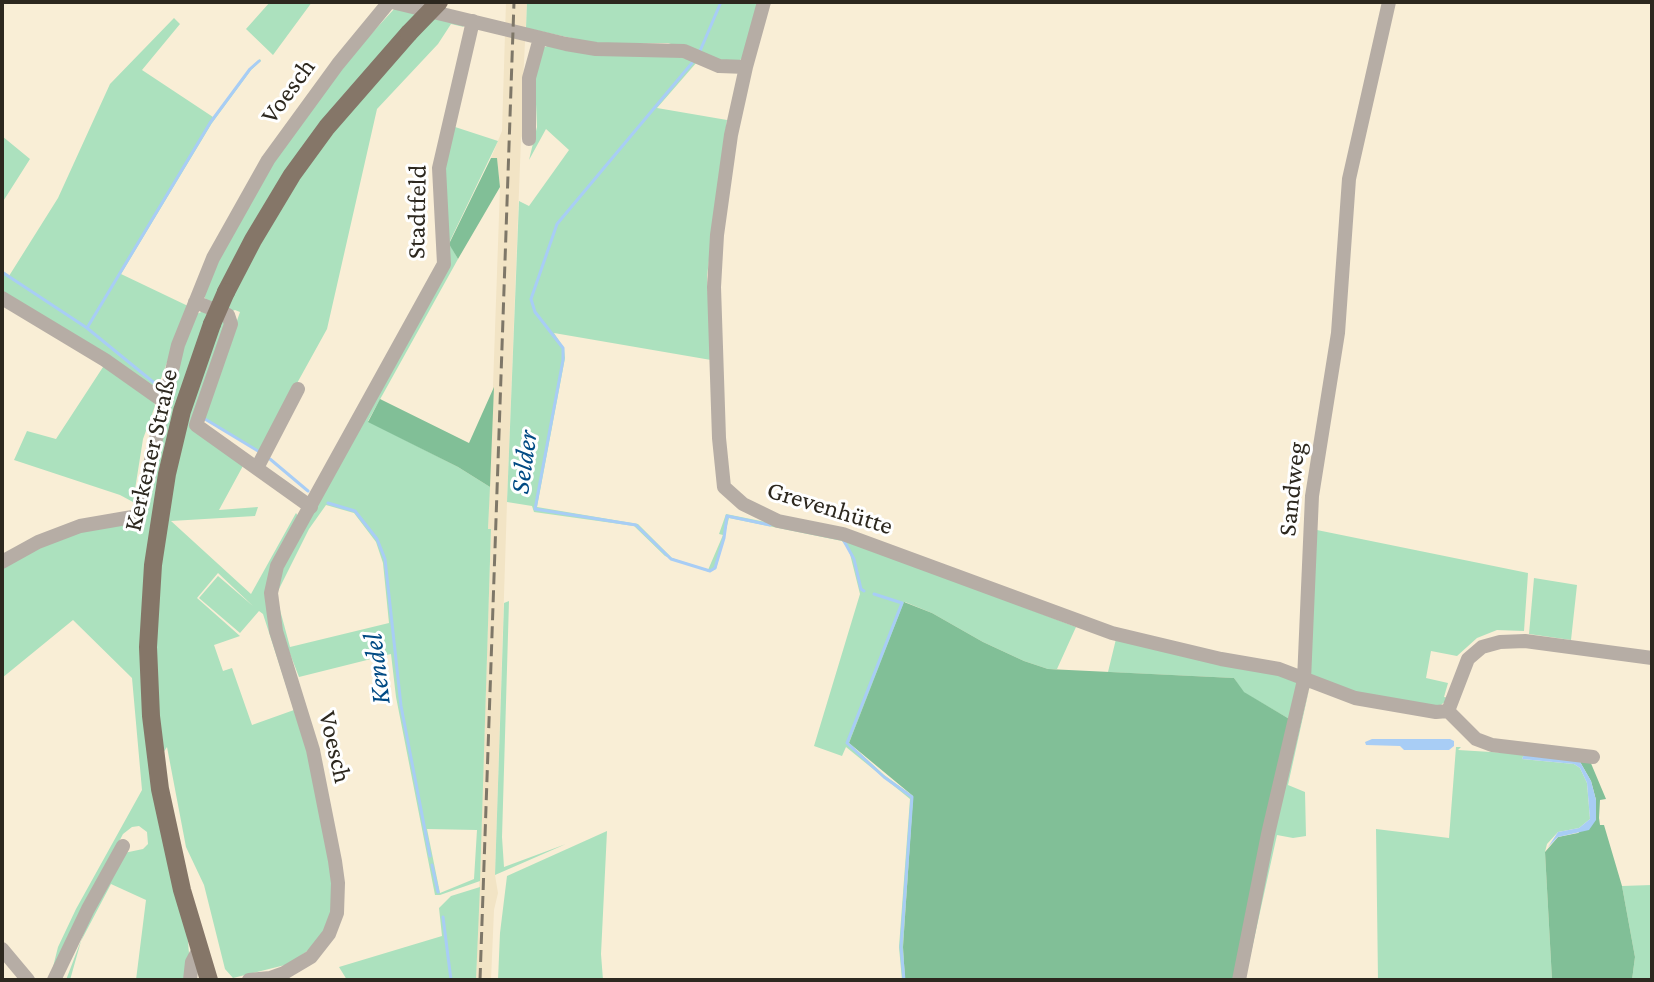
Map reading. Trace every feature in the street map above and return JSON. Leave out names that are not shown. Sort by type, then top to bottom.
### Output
[{"type":"main road","name":"Kerkener Straße","points":[[209,980],[182,890],[157,769],[149,683],[149,622],[155,542],[167,474],[182,411],[212,324],[253,240],[292,175],[336,116],[439,2]]},
{"type":"street","points":[[390,2],[596,49],[684,51],[719,66],[746,67]]},
{"type":"street","name":"Voesch","points":[[2,562],[38,542],[80,526],[138,516],[178,345],[213,258],[268,160],[338,64],[390,2]]},
{"type":"street","name":"Grevenhütte","points":[[764,2],[741,88],[717,235],[714,287],[719,438],[724,487],[743,504],[778,521],[843,534],[1112,633],[1221,659],[1279,669],[1304,680]]},
{"type":"street","name":"Sandweg","points":[[1239,980],[1265,847],[1304,680],[1312,496],[1338,333],[1349,179],[1389,2]]},
{"type":"street","name":"Stadtfeld","points":[[375,391],[444,264],[439,168],[473,21]]},
{"type":"street","points":[[529,139],[529,78],[540,38]]},
{"type":"street","points":[[719,66],[741,88]]},
{"type":"street","points":[[2,298],[105,360],[163,401]]},
{"type":"street","points":[[195,302],[228,315],[231,324],[196,425],[311,507]]},
{"type":"street","points":[[257,468],[298,389]]},
{"type":"street","name":"Voesch","points":[[249,980],[269,979],[297,967],[321,946],[334,925],[338,899],[335,861],[313,750],[276,631],[271,605],[277,566],[375,391]]},
{"type":"street","points":[[1448,711],[1468,659],[1482,647],[1500,642],[1525,641],[1652,658]]},
{"type":"street","points":[[1304,680],[1355,698],[1436,712],[1448,711],[1476,739],[1492,745],[1593,757]]},
{"type":"street","points":[[54,980],[123,846]]},
{"type":"street","points":[[2,949],[28,980]]},
{"type":"street","points":[[190,980],[192,962],[199,949]]},
{"type":"shaded area","points":[[506,2],[527,2],[523,82],[525,127],[521,139],[507,502],[495,875],[498,893],[494,910],[491,980],[476,980],[500,187],[497,159],[491,158],[502,131]]},
{"type":"green space","points":[[270,2],[312,2],[273,55],[246,29]]},
{"type":"green space","points":[[527,2],[758,2],[742,58],[724,62],[668,43],[598,44],[526,28]]},
{"type":"green space","points":[[396,7],[459,22],[464,27],[451,24],[438,44],[377,109],[327,329],[259,452],[203,419],[240,312],[226,313],[224,318],[228,327],[192,426],[244,464],[219,510],[258,507],[255,516],[171,521],[251,594],[296,513],[300,519],[269,579],[267,605],[303,725],[315,777],[333,877],[329,922],[313,947],[289,964],[233,978],[225,969],[204,885],[186,847],[167,747],[161,756],[155,643],[157,571],[164,515],[181,438],[224,312],[242,273],[317,150],[358,98],[429,19],[417,16],[332,114],[258,223],[234,268],[197,354],[162,473],[149,563],[145,693],[158,812],[187,930],[188,977],[185,980],[136,980],[146,900],[111,884],[81,941],[70,980],[66,980],[93,909],[124,853],[143,849],[148,844],[147,832],[139,826],[123,834],[52,971],[58,947],[76,909],[142,790],[132,678],[73,620],[2,678],[2,564],[61,536],[142,519],[160,427],[182,348],[194,315],[206,310],[208,305],[203,293],[218,259],[256,189],[306,112],[345,62]],"holes":[[[218,573],[253,606],[218,576],[199,598],[240,633],[259,611],[263,614],[294,710],[252,725],[232,668],[223,671],[214,645],[240,636],[197,598]]]},
{"type":"green space","points":[[174,18],[180,24],[142,70],[213,117],[250,68],[261,61],[212,123],[121,274],[188,306],[156,392],[2,293],[2,270],[9,276],[58,198],[110,84]]},
{"type":"green space","points":[[550,45],[669,54],[697,62],[657,108],[727,120],[707,276],[711,360],[554,333],[564,348],[565,358],[537,507],[638,524],[672,558],[708,570],[723,535],[719,534],[726,514],[840,537],[1076,627],[1057,669],[1048,669],[983,642],[932,613],[905,602],[849,743],[913,796],[903,947],[905,980],[902,980],[899,947],[910,799],[846,747],[842,756],[814,746],[860,594],[849,550],[842,541],[729,518],[716,569],[709,572],[665,556],[634,526],[534,512],[532,506],[507,502],[519,201],[529,206],[569,150],[546,129],[529,160],[537,127],[535,81],[542,48]]},
{"type":"green space","points":[[452,126],[498,141],[449,243],[458,259],[368,421],[490,487],[480,881],[435,895],[396,697],[391,654],[299,677],[275,608],[277,580],[281,568],[443,275],[449,244],[443,168]],"holes":[[[326,505],[354,513],[376,542],[383,563],[389,623],[290,647],[276,595],[309,529]],[[427,829],[477,830],[474,879],[440,893]]]},
{"type":"green space","points":[[2,136],[30,159],[2,203]]},
{"type":"green space","points":[[491,158],[497,158],[500,187],[458,259],[449,244]]},
{"type":"green space","points":[[105,364],[154,400],[155,406],[143,439],[133,502],[14,460],[27,431],[56,439]]},
{"type":"green space","points":[[494,387],[490,487],[458,467],[368,422],[380,399],[469,443]]},
{"type":"green space","points":[[1312,529],[1528,573],[1524,631],[1497,630],[1477,638],[1457,656],[1431,651],[1426,678],[1448,683],[1444,697],[1450,698],[1438,707],[1318,682],[1307,670]]},
{"type":"green space","points":[[1534,578],[1577,585],[1571,640],[1529,634]]},
{"type":"green space","points":[[509,601],[502,837],[504,867],[566,844],[495,875],[504,603]]},
{"type":"green space","points":[[904,602],[932,613],[983,642],[1048,669],[1234,678],[1244,692],[1291,720],[1236,980],[905,980],[903,947],[913,796],[849,743]]},
{"type":"green space","points":[[1116,639],[1282,674],[1300,684],[1291,720],[1243,692],[1234,678],[1108,672]]},
{"type":"green space","points":[[1310,685],[1288,785],[1305,792],[1306,836],[1293,838],[1277,835],[1245,980],[1247,943]]},
{"type":"green space","points":[[1456,747],[1461,747],[1458,750],[1524,754],[1522,759],[1574,764],[1580,768],[1587,783],[1590,819],[1579,828],[1558,832],[1547,844],[1545,852],[1552,980],[1378,980],[1376,829],[1449,838]]},
{"type":"green space","points":[[1579,760],[1590,761],[1606,799],[1600,800],[1600,825],[1604,825],[1622,886],[1635,957],[1632,980],[1552,980],[1545,852],[1558,837],[1578,833],[1595,820],[1596,800],[1591,781]]},
{"type":"green space","points":[[607,831],[601,954],[603,980],[498,980],[507,876]]},
{"type":"green space","points":[[1652,885],[1652,980],[1632,980],[1635,957],[1622,886]]},
{"type":"green space","points":[[480,887],[476,980],[347,980],[339,967],[442,936],[439,908],[451,896]]},
{"type":"water","points":[[1372,739],[1450,739],[1454,741],[1454,746],[1449,750],[1404,750],[1400,746],[1366,745],[1365,742]]},
{"type":"water","points":[[1524,754],[1579,760],[1591,781],[1596,800],[1596,820],[1589,830],[1558,837],[1548,847],[1558,832],[1579,828],[1590,819],[1587,783],[1580,768],[1574,764],[1522,759]]},
{"type":"waterway","name":"Selder","points":[[700,51],[721,2]]},
{"type":"waterway","points":[[87,328],[210,123],[259,61]]},
{"type":"waterway","name":"Selder","points":[[692,63],[557,224],[531,299],[535,312],[563,348],[535,509],[636,525],[671,559],[710,571],[715,568],[727,516],[770,525]]},
{"type":"waterway","name":"Kendel","points":[[2,272],[87,328],[158,386]]},
{"type":"waterway","name":"Kendel","points":[[205,419],[258,451]]},
{"type":"waterway","name":"Kendel","points":[[270,459],[308,491]]},
{"type":"waterway","name":"Kendel","points":[[328,503],[355,511],[377,539],[385,559],[401,706],[430,856]]},
{"type":"waterway","name":"Selder","points":[[844,541],[854,559],[864,591]]},
{"type":"waterway","name":"Selder","points":[[874,594],[902,603],[847,743],[884,777],[912,797],[901,947],[904,980]]},
{"type":"waterway","name":"Kendel","points":[[432,865],[438,892]]},
{"type":"waterway","name":"Kendel","points":[[443,917],[451,980]]},
{"type":"railway","points":[[480,980],[514,2]]}]
